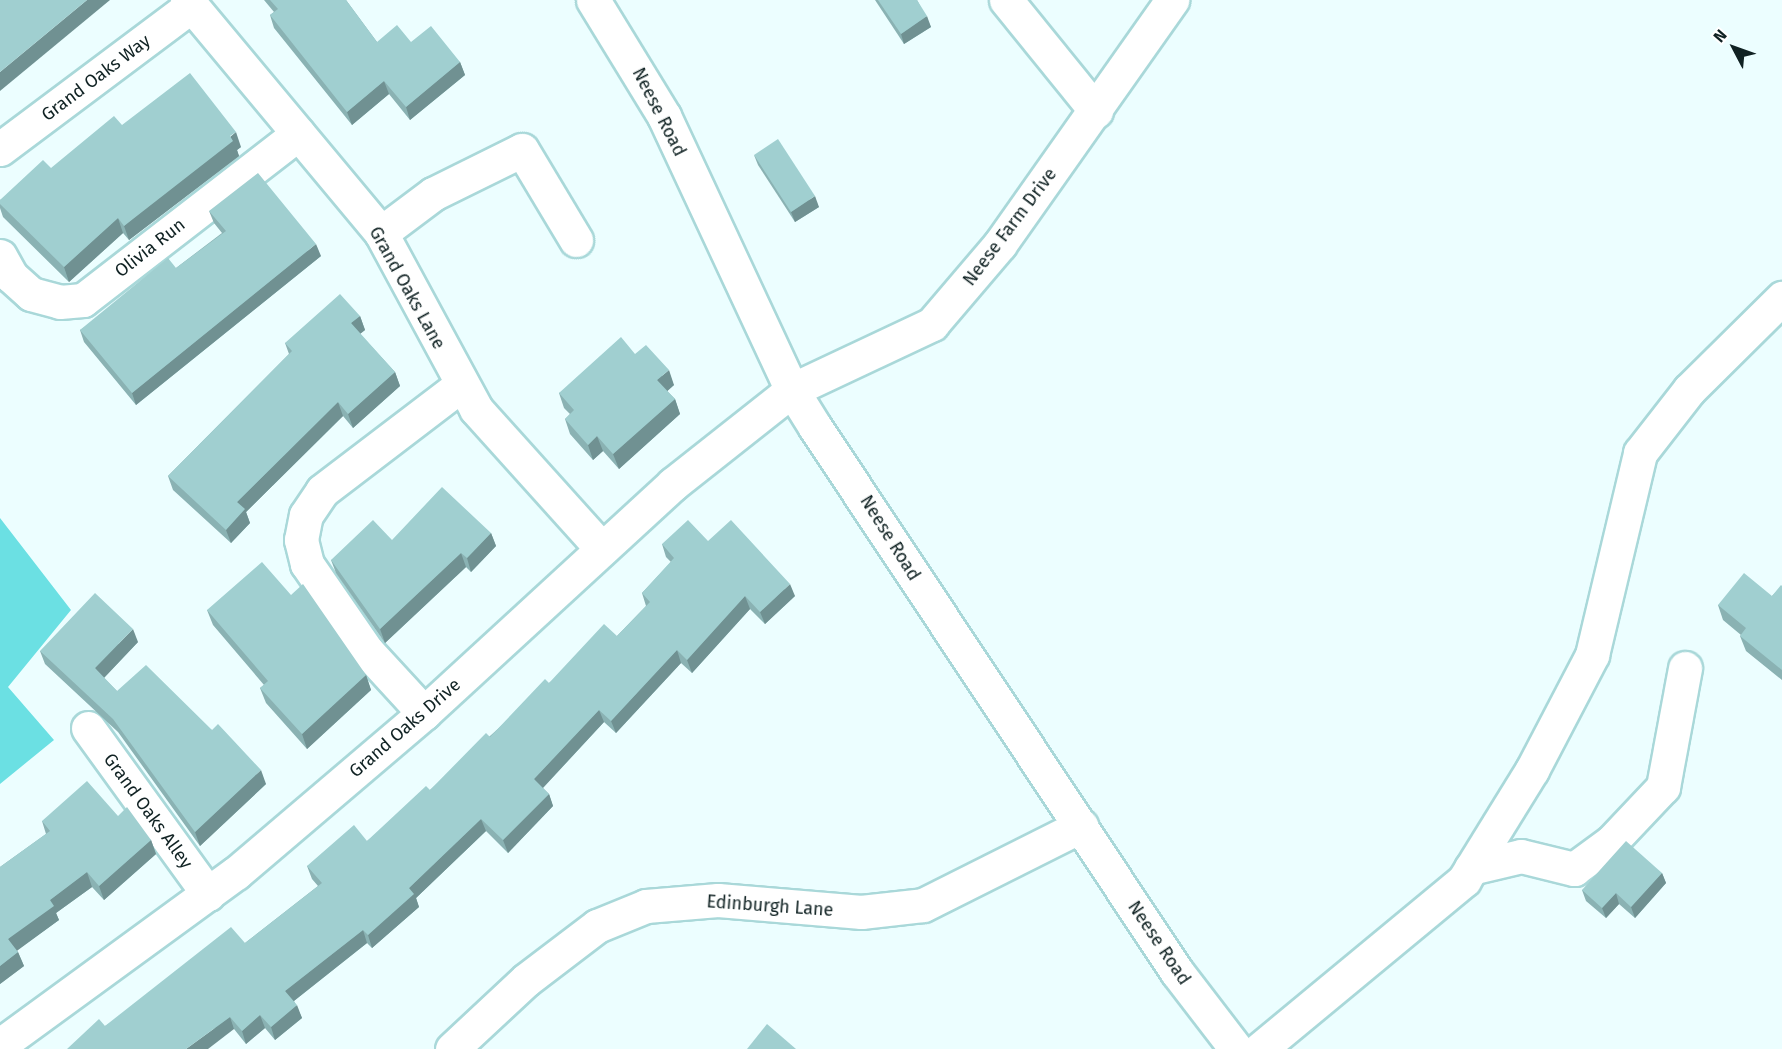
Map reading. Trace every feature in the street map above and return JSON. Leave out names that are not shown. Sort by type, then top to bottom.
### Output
[{"type":"street","name":"Neese Road","points":[[593,0],[664,116],[792,390],[1081,826],[1236,1049]]},
{"type":"street","points":[[1006,0],[1096,111]]},
{"type":"street","name":"Neese Farm Drive","points":[[792,390],[932,324],[974,277],[1096,111],[1172,0]]},
{"type":"street","name":"Grand Oaks Lane","points":[[189,3],[381,233],[460,386],[602,549]]},
{"type":"street","name":"Grand Oaks Way","points":[[0,150],[189,3]]},
{"type":"street","name":"Olivia Run","points":[[0,256],[11,276],[31,294],[60,302],[82,300],[298,134]]},
{"type":"street","points":[[381,233],[433,194],[522,150],[576,240]]},
{"type":"street","points":[[1260,1049],[1471,868],[1532,770],[1592,655],[1640,453],[1689,390],[1782,298]]},
{"type":"street","points":[[424,713],[367,651],[306,564],[301,540],[306,515],[322,491],[460,386]]},
{"type":"street","name":"Grand Oaks Drive","points":[[0,1045],[208,894],[424,713],[673,484],[792,390]]},
{"type":"street","points":[[1471,868],[1521,856],[1574,869],[1611,842],[1663,788],[1685,668]]},
{"type":"street","name":"Grand Oaks Alley","points":[[88,728],[208,894]]},
{"type":"street","name":"Edinburgh Lane","points":[[452,1049],[526,980],[597,926],[646,906],[718,900],[861,912],[923,905],[1081,826]]},
{"type":"shaded area","points":[[0,518],[71,610],[8,687],[54,740],[0,784]]},
{"type":"building","points":[[0,0],[87,0],[0,72]]},
{"type":"building","points":[[270,0],[346,0],[377,42],[397,25],[411,42],[431,26],[460,62],[406,107],[384,81],[347,112],[270,15],[278,9]]},
{"type":"building","points":[[878,0],[917,0],[927,16],[901,34]]},
{"type":"building","points":[[190,73],[236,132],[230,136],[233,141],[124,226],[118,218],[64,267],[0,204],[0,200],[43,160],[51,168],[114,116],[122,125]]},
{"type":"building","points":[[778,139],[815,196],[791,212],[754,155]]},
{"type":"building","points":[[258,173],[316,244],[132,393],[80,330],[168,258],[176,268],[226,231],[209,211]]},
{"type":"building","points":[[340,294],[360,316],[351,323],[395,372],[348,414],[338,402],[237,502],[245,509],[226,530],[168,476],[292,351],[285,343]]},
{"type":"building","points":[[621,337],[635,354],[646,345],[669,370],[657,380],[675,399],[613,454],[597,436],[588,445],[565,419],[574,410],[559,393]]},
{"type":"building","points":[[442,487],[491,533],[467,558],[461,553],[380,629],[331,560],[373,520],[392,540]]},
{"type":"building","points":[[688,520],[708,541],[731,520],[790,584],[760,612],[745,596],[687,660],[677,650],[611,721],[599,710],[534,779],[549,794],[503,840],[481,819],[409,888],[414,894],[368,935],[363,930],[285,991],[297,1005],[271,1027],[260,1015],[242,1031],[230,1017],[186,1049],[67,1049],[99,1019],[105,1026],[231,927],[245,943],[322,883],[307,866],[354,825],[367,841],[426,786],[430,790],[486,733],[490,737],[545,679],[549,683],[604,624],[617,636],[650,602],[642,593],[674,558],[662,544]]},
{"type":"building","points":[[262,562],[291,595],[303,584],[366,675],[302,734],[260,688],[268,681],[207,610]]},
{"type":"building","points":[[1744,573],[1772,596],[1782,586],[1782,670],[1740,636],[1746,628],[1718,605]]},
{"type":"building","points":[[95,593],[133,629],[95,668],[117,691],[146,665],[212,730],[218,724],[261,770],[195,832],[113,719],[40,651]]},
{"type":"building","points":[[87,781],[118,816],[127,807],[151,840],[99,886],[87,872],[50,900],[54,906],[8,939],[18,952],[0,966],[0,867],[50,831],[42,821]]},
{"type":"building","points":[[1626,841],[1662,873],[1631,907],[1616,893],[1602,908],[1582,890]]},
{"type":"building","points":[[767,1024],[796,1049],[747,1049]]}]
